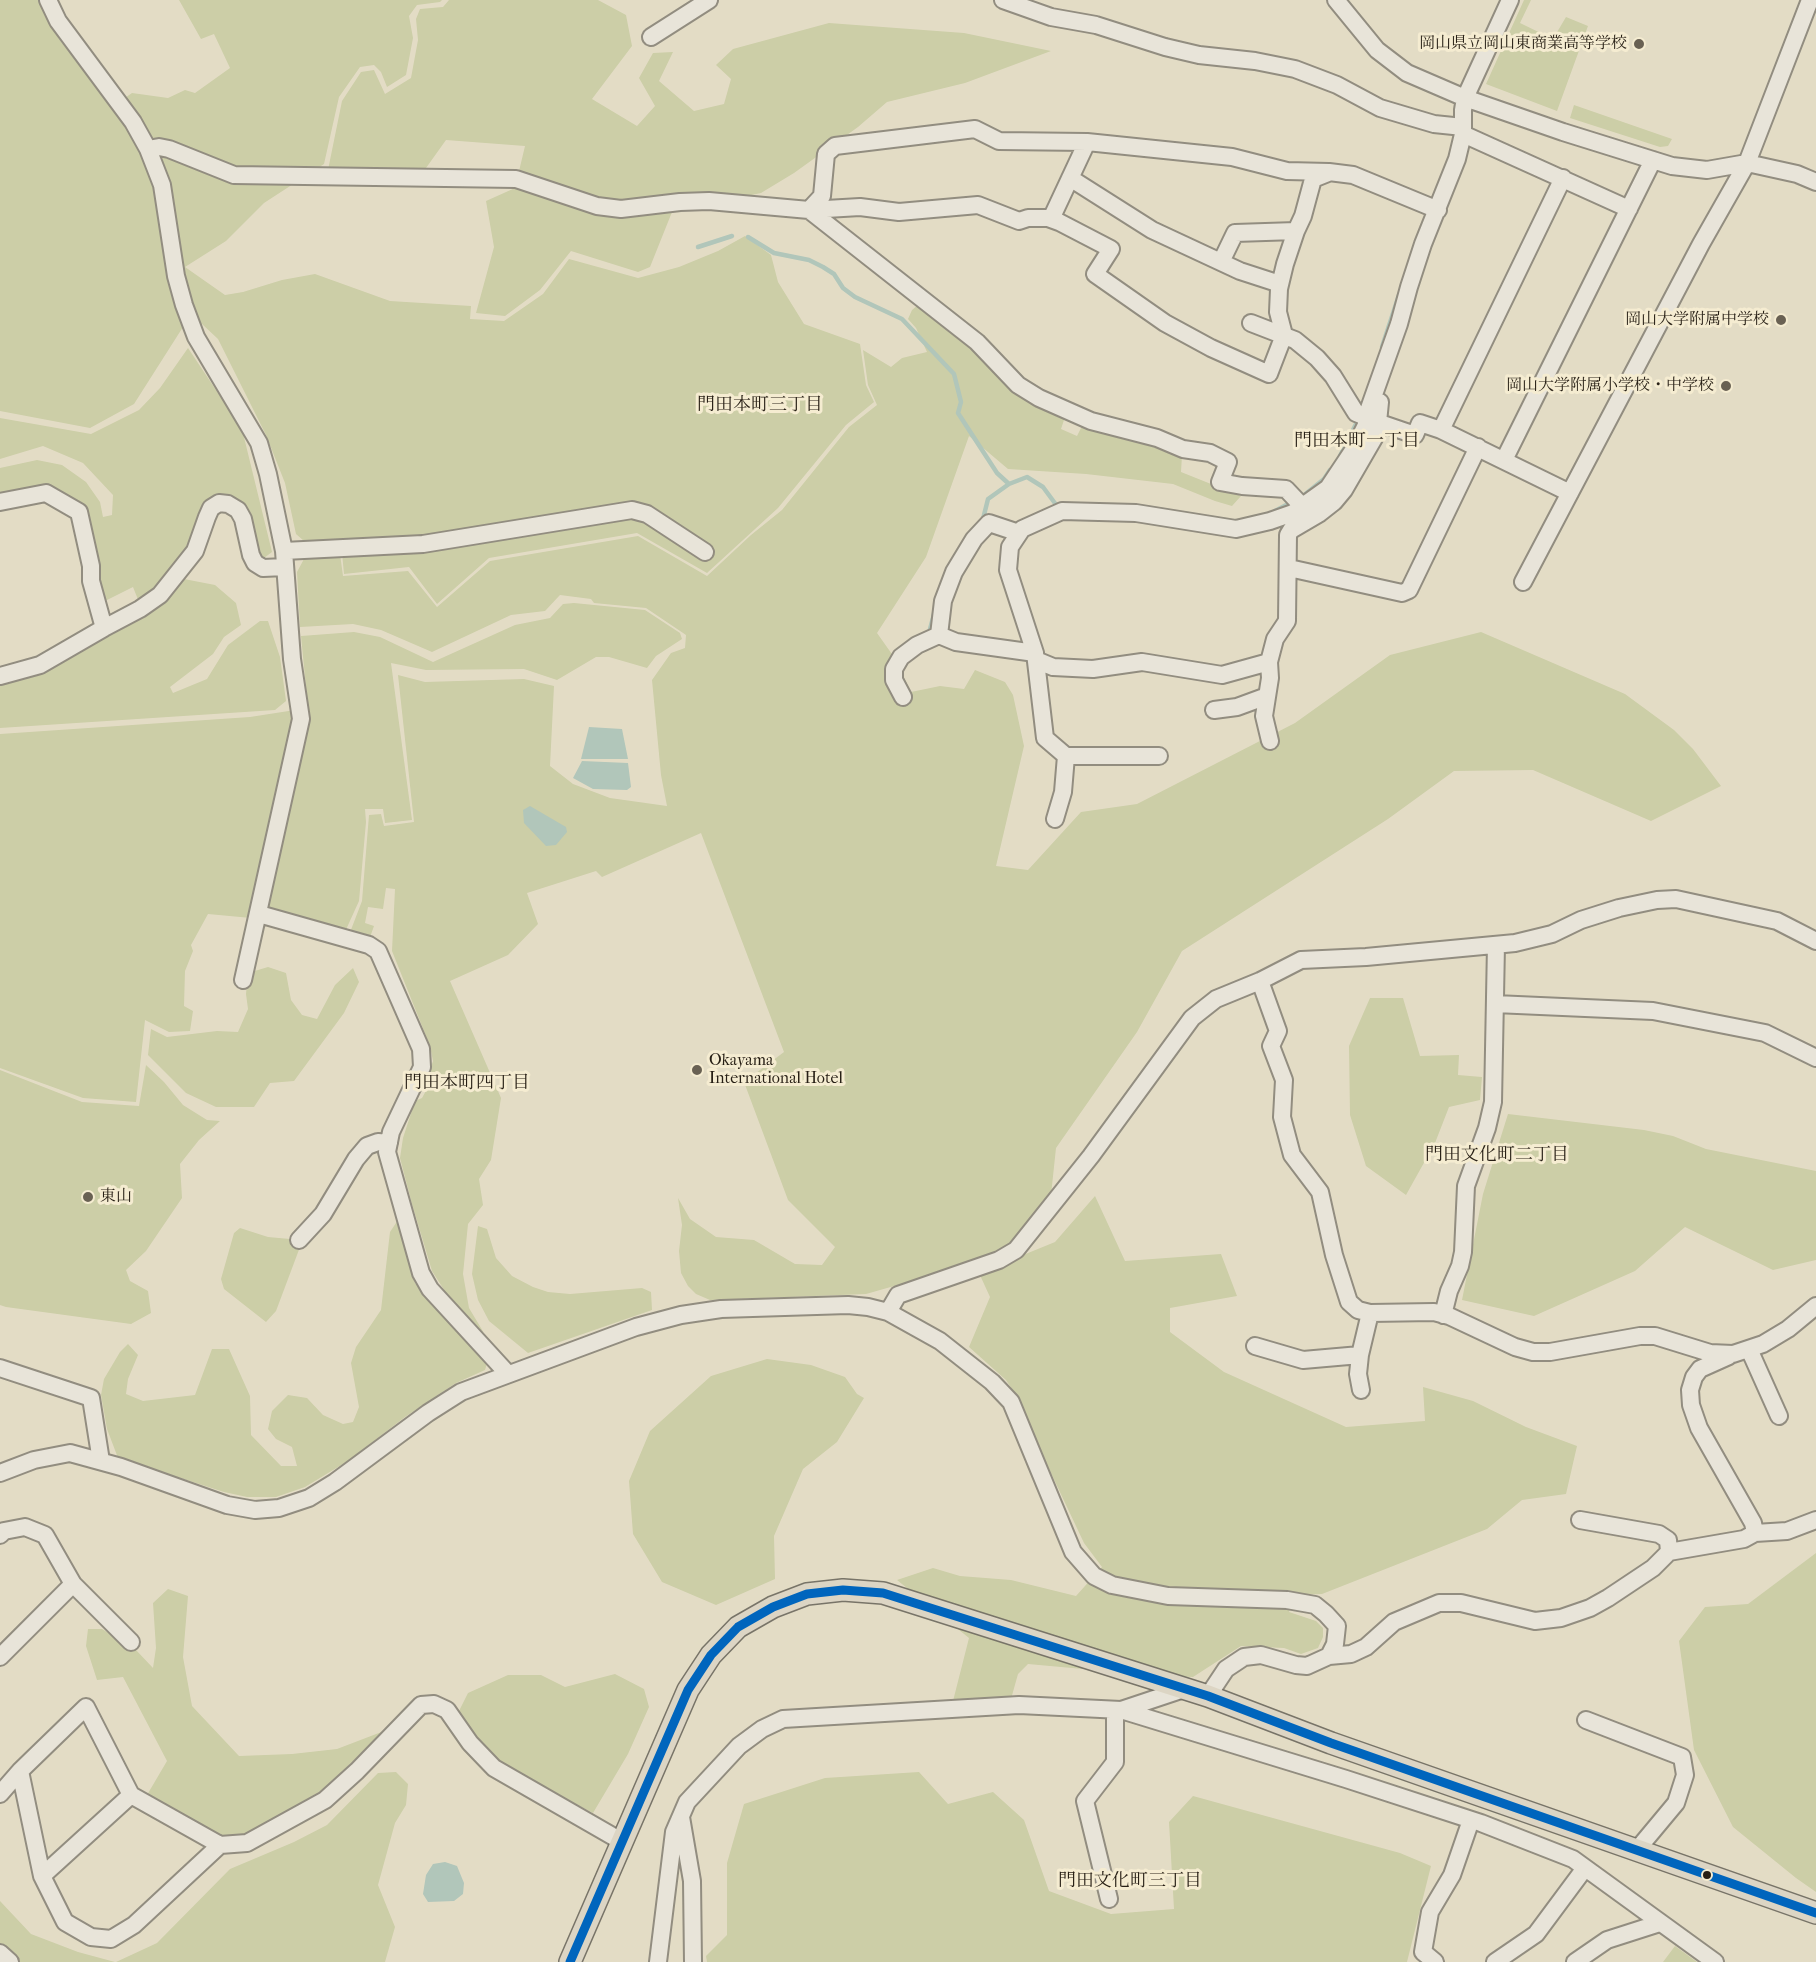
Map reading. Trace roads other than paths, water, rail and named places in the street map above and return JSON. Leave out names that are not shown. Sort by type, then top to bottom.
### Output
[{"type":"main road","points":[[570,1962],[688,1690],[711,1655],[738,1627],[773,1607],[807,1594],[843,1590],[883,1593],[1208,1696],[1331,1743],[1816,1912]]},
{"type":"street","points":[[48,0],[58,21],[134,122],[148,149],[162,185],[176,276],[184,305],[196,337],[259,443],[268,474],[284,559],[292,658],[301,719],[243,980]]},
{"type":"street","points":[[651,37],[709,0]]},
{"type":"street","points":[[1003,0],[1051,17],[1096,25],[1165,47],[1199,55],[1255,61],[1294,69],[1337,85],[1380,108],[1463,131],[1629,208]]},
{"type":"street","points":[[1336,0],[1377,50],[1407,73],[1466,98],[1563,132],[1672,166],[1707,170],[1747,163],[1797,174],[1816,182]]},
{"type":"street","points":[[939,635],[943,601],[954,572],[974,538],[989,523],[1015,532],[1062,512],[1136,513],[1236,529],[1270,521],[1328,488],[1366,425],[1366,417],[1380,396],[1378,386],[1409,286],[1457,159],[1463,131],[1463,110],[1466,98],[1510,0]]},
{"type":"street","points":[[1523,582],[1695,254],[1747,163],[1810,0]]},
{"type":"street","points":[[809,210],[822,196],[826,154],[835,146],[975,129],[999,141],[1087,142],[1232,157],[1287,171],[1353,175],[1438,210]]},
{"type":"street","points":[[1051,219],[1087,142]]},
{"type":"street","points":[[148,149],[159,147],[169,149],[234,175],[516,179],[597,206],[621,209],[709,201],[809,210],[860,207],[898,212],[978,205],[1019,221],[1028,218],[1051,219],[1111,249],[1095,274],[1165,323],[1211,348],[1269,374],[1284,335],[1278,312],[1280,284],[1313,179],[1329,172]]},
{"type":"street","points":[[1504,460],[1653,160]]},
{"type":"street","points":[[1070,178],[1152,230],[1240,271],[1280,284]]},
{"type":"street","points":[[1441,430],[1563,178]]},
{"type":"street","points":[[809,210],[977,342],[1018,385],[1091,421],[1157,438],[1183,449],[1210,453],[1228,462],[1220,482],[1286,489],[1299,503]]},
{"type":"street","points":[[1221,262],[1235,233],[1296,231]]},
{"type":"street","points":[[1251,323],[1295,340],[1317,358],[1333,376],[1356,413],[1414,435],[1420,423],[1441,430],[1570,493]]},
{"type":"street","points":[[1270,741],[1264,716],[1270,678],[1269,662],[1275,639],[1287,621],[1288,536],[1291,530],[1334,502],[1344,490],[1379,428],[1366,417]]},
{"type":"street","points":[[1289,568],[1402,593],[1409,590],[1478,447]]},
{"type":"street","points":[[0,502],[46,493],[79,512],[91,566],[91,582],[104,628]]},
{"type":"street","points":[[0,676],[40,665],[140,609],[160,595],[195,551],[207,517],[212,508],[219,503],[228,504],[238,510],[243,519],[251,555],[255,563],[263,568],[284,559],[423,544],[632,510],[647,514],[705,552]]},
{"type":"street","points":[[1015,532],[1008,570],[1035,657],[1045,738],[1066,756],[1159,756]]},
{"type":"street","points":[[903,697],[894,680],[894,669],[900,657],[917,645],[939,635],[956,642],[1035,657],[1053,667],[1093,669],[1142,662],[1222,675],[1269,662]]},
{"type":"street","points":[[1214,710],[1237,707],[1267,696]]},
{"type":"street","points":[[1055,819],[1063,792],[1066,756]]},
{"type":"street","points":[[888,1312],[898,1294],[999,1260],[1016,1250],[1091,1156],[1192,1018],[1215,999],[1260,981],[1301,960],[1377,956],[1515,943],[1552,934],[1590,917],[1619,908],[1657,900],[1676,900],[1777,921],[1816,941]]},
{"type":"street","points":[[259,914],[369,945],[378,951],[421,1049],[422,1067],[391,1132],[387,1152],[421,1273],[430,1288],[508,1374]]},
{"type":"street","points":[[1443,1315],[1449,1291],[1460,1266],[1466,1186],[1487,1128],[1493,1102],[1496,945]]},
{"type":"street","points":[[1260,981],[1278,1030],[1271,1046],[1284,1080],[1282,1117],[1292,1155],[1320,1192],[1334,1255],[1349,1302],[1358,1310],[1370,1313],[1434,1312],[1515,1347],[1533,1352],[1550,1352],[1640,1336],[1655,1336],[1710,1353],[1733,1354]]},
{"type":"street","points":[[1495,1004],[1653,1011],[1765,1033],[1816,1058]]},
{"type":"street","points":[[299,1240],[323,1214],[356,1159],[367,1146],[378,1142],[389,1143]]},
{"type":"street","points":[[1,1471],[34,1460],[70,1454],[101,1461],[227,1504],[255,1510],[279,1508],[309,1498],[335,1482],[428,1413],[461,1392],[636,1327],[681,1315],[721,1309],[848,1305],[868,1307],[888,1312],[940,1341],[992,1382],[1011,1402],[1073,1552],[1094,1576],[1112,1585],[1168,1596],[1287,1600],[1315,1605],[1337,1626],[1335,1644],[1329,1656]]},
{"type":"street","points":[[1755,1533],[1753,1523],[1699,1428],[1691,1405],[1690,1390],[1694,1377],[1700,1369],[1763,1344],[1816,1306]]},
{"type":"street","points":[[1361,1390],[1358,1374],[1360,1355],[1370,1313]]},
{"type":"street","points":[[1255,1346],[1303,1360],[1360,1355]]},
{"type":"street","points":[[1749,1349],[1779,1416]]},
{"type":"street","points":[[0,1368],[92,1398],[101,1461]]},
{"type":"street","points":[[1580,1520],[1659,1534],[1668,1540],[1669,1552]]},
{"type":"street","points":[[1208,1696],[1226,1669],[1244,1657],[1261,1655],[1307,1666],[1329,1656],[1351,1654],[1366,1647],[1394,1622],[1440,1603],[1461,1603],[1534,1621],[1561,1618],[1590,1608],[1608,1598],[1653,1568],[1669,1552],[1744,1539],[1755,1533],[1787,1531],[1816,1520]]},
{"type":"street","points":[[0,1535],[4,1531],[25,1527],[45,1535],[73,1584],[131,1642]]},
{"type":"street","points":[[0,1657],[73,1584]]},
{"type":"street","points":[[1118,1710],[1184,1689]]},
{"type":"street","points":[[0,1794],[20,1771],[86,1707],[131,1795],[220,1845],[247,1843],[325,1800],[357,1772],[421,1705],[434,1704],[447,1710],[470,1743],[494,1768],[621,1841]]},
{"type":"street","points":[[658,1962],[674,1832],[687,1802],[739,1746],[783,1719],[1019,1705],[1118,1710],[1346,1779],[1471,1820],[1572,1859],[1715,1962]]},
{"type":"street","points":[[1109,1899],[1085,1801],[1115,1762],[1118,1710]]},
{"type":"street","points":[[1586,1720],[1682,1757],[1685,1775],[1676,1803],[1636,1851]]},
{"type":"street","points":[[20,1771],[42,1876],[65,1922],[91,1937],[111,1939],[134,1925],[220,1845]]},
{"type":"street","points":[[42,1876],[131,1795]]},
{"type":"street","points":[[681,1816],[692,1881],[693,1962]]},
{"type":"street","points":[[1435,1962],[1423,1952],[1430,1912],[1452,1875],[1471,1820]]},
{"type":"street","points":[[1495,1962],[1536,1934],[1585,1868]]},
{"type":"street","points":[[1575,1962],[1607,1940],[1659,1923]]},
{"type":"street","points":[[0,1953],[10,1962]]},
{"type":"waterway","points":[[698,247],[732,236]]},
{"type":"waterway","points":[[748,237],[774,253],[809,260],[823,267],[834,274],[843,288],[855,297],[902,319],[954,374],[961,402],[958,413],[997,473],[1009,484],[1027,477],[1043,487],[1059,506]]},
{"type":"waterway","points":[[1382,347],[1399,295]]},
{"type":"waterway","points":[[1340,456],[1359,418]]},
{"type":"waterway","points":[[1275,511],[1303,496],[1324,479],[1330,470]]},
{"type":"waterway","points":[[982,523],[988,499],[1009,484]]},
{"type":"waterway","points":[[930,629],[934,614]]},
{"type":"place","name":"岡山県立岡山東商業高等学校","points":[[1639,44]]},
{"type":"place","name":"岡山大学附属中学校","points":[[1781,320]]},
{"type":"place","name":"岡山大学附属小学校・中学校","points":[[1726,386]]},
{"type":"place","name":"Okayama International Hotel","points":[[697,1070]]},
{"type":"place","name":"東山","points":[[88,1197]]},
{"type":"district","name":"門田本町三丁目","points":[[760,406]]},
{"type":"district","name":"門田本町一丁目","points":[[1357,442]]},
{"type":"district","name":"門田本町四丁目","points":[[467,1084]]},
{"type":"district","name":"門田文化町二丁目","points":[[1497,1156]]},
{"type":"district","name":"門田文化町三丁目","points":[[1130,1882]]}]
